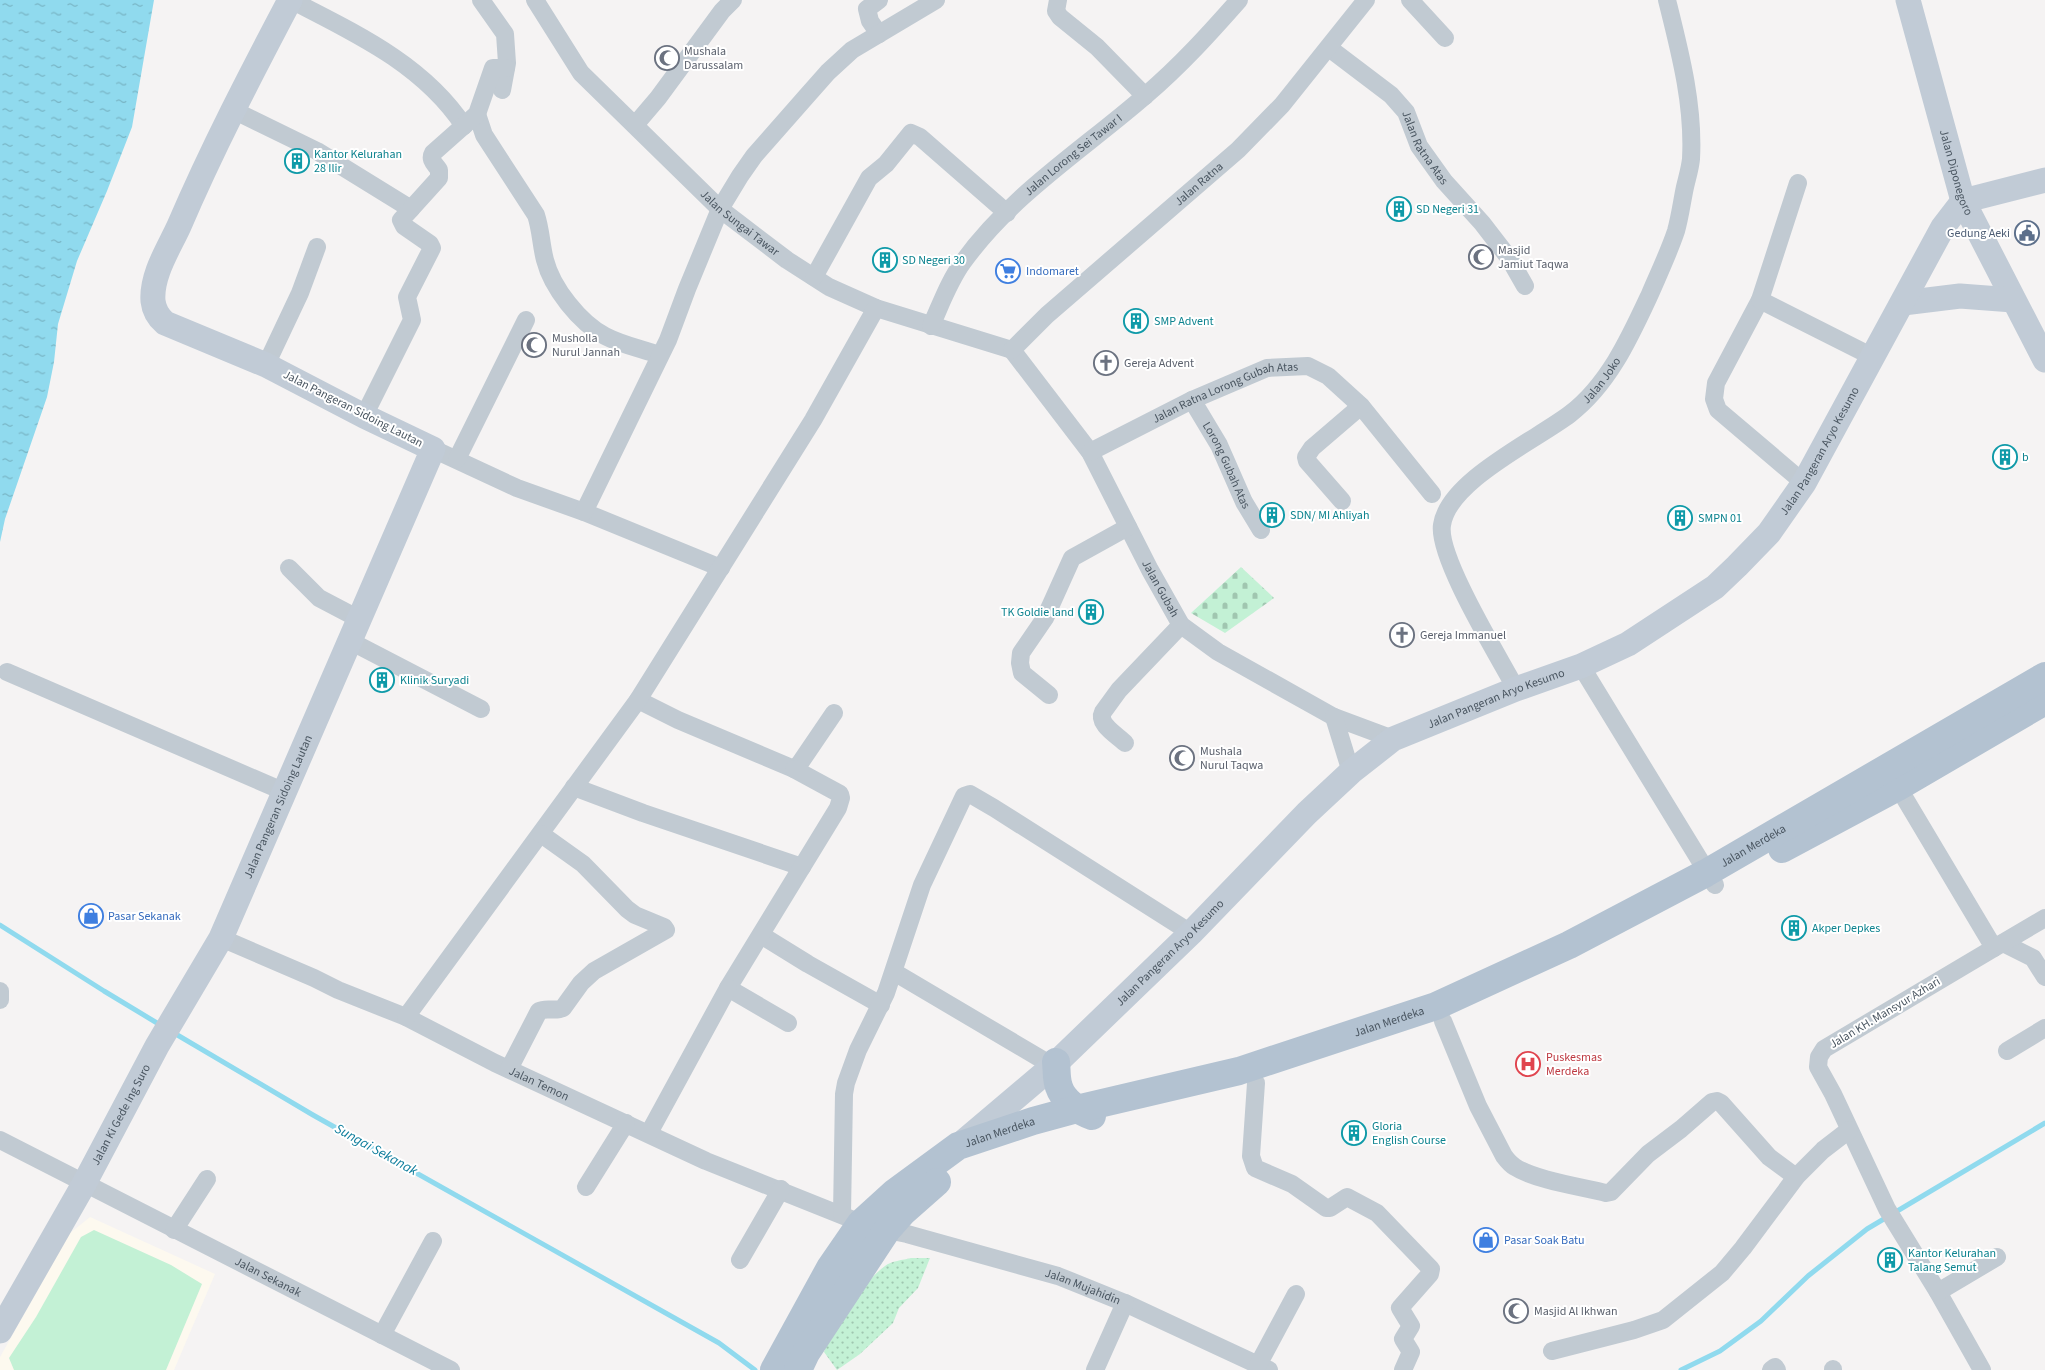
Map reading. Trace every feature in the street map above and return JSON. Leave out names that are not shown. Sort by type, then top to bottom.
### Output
[{"type":"main road","name":"Jalan Merdeka","points":[[797,1362],[830,1268],[851,1219],[894,1193],[958,1146],[1033,1121],[1077,1109],[1239,1071],[1436,1006],[1711,879],[2045,676]]},
{"type":"main road","name":"Jalan Merdeka","points":[[797,1362],[887,1230],[903,1212],[937,1182],[983,1154],[1008,1143],[1256,1083],[1443,1021],[1711,879],[1898,786],[2045,701]]},
{"type":"main road","points":[[1054,1064],[1059,1087],[1064,1097],[1077,1109],[1103,1119]]},
{"type":"street","name":"Jalan Pangeran Sidoing Lautan","points":[[190,992],[221,938],[433,449],[364,416],[266,365],[165,323],[155,309],[153,300],[156,277],[204,168],[291,0]]},
{"type":"street","points":[[291,0],[356,33],[404,65],[439,94],[452,108],[464,126]]},
{"type":"street","points":[[481,0],[504,34],[502,90]]},
{"type":"street","name":"Jalan Sungai Tawar","points":[[536,0],[581,73],[720,209],[787,260],[830,287],[876,308],[1012,350]]},
{"type":"street","points":[[635,125],[658,98],[722,11],[733,0]]},
{"type":"street","points":[[879,0],[867,9],[867,13],[879,34]]},
{"type":"street","points":[[584,512],[663,350],[720,209],[754,156],[828,72],[852,50],[936,0]]},
{"type":"street","points":[[1058,0],[1056,11],[1060,17],[1097,47],[1146,96]]},
{"type":"street","name":"Jalan Lorong Sei Tawar I","points":[[930,326],[952,280],[964,262],[1007,213],[1032,188],[1146,96],[1188,58],[1239,0]]},
{"type":"street","name":"Jalan Ratna","points":[[1012,350],[1047,315],[1238,150],[1282,105],[1366,0]]},
{"type":"street","points":[[1410,0],[1445,38]]},
{"type":"street","name":"Jalan Joko","points":[[1516,689],[1456,575],[1441,539],[1442,524],[1446,511],[1460,491],[1492,466],[1571,414],[1597,389],[1635,326],[1661,269],[1676,231],[1691,161],[1690,126],[1684,72],[1667,0]]},
{"type":"street","name":"Jalan Diponegoro","points":[[1908,0],[1963,201],[2045,360]]},
{"type":"street","name":"Jalan Ratna Atas","points":[[1329,48],[1391,95],[1406,112],[1419,146],[1444,182],[1487,230],[1508,258],[1525,286]]},
{"type":"street","points":[[364,416],[412,320],[407,297],[432,248],[430,244],[401,224],[401,220],[439,178],[439,170],[432,161],[431,156],[477,114],[492,69],[502,68]]},
{"type":"street","points":[[233,110],[317,151],[410,209]]},
{"type":"street","points":[[477,114],[484,135],[536,215],[540,227],[545,262],[566,301],[592,327],[605,336],[663,350]]},
{"type":"street","points":[[814,278],[869,178],[886,164],[911,134],[920,138],[1007,213]]},
{"type":"street","points":[[1963,201],[2045,180]]},
{"type":"street","points":[[1798,183],[1760,300],[1716,384],[1714,399],[1718,410],[1804,483]]},
{"type":"street","name":"Jalan Pangeran Aryo Kesumo","points":[[958,1146],[1054,1064],[1191,933],[1306,813],[1351,772],[1393,739],[1516,689],[1581,666],[1628,644],[1715,587],[1769,533],[1804,483],[1943,228],[1963,201]]},
{"type":"street","points":[[266,365],[300,293],[317,247]]},
{"type":"street","points":[[1903,303],[1960,296],[2013,300]]},
{"type":"street","points":[[1760,300],[1873,357]]},
{"type":"street","points":[[406,1017],[638,700],[817,412],[876,308]]},
{"type":"street","points":[[457,459],[526,320]]},
{"type":"street","name":"Jalan Gubah","points":[[1012,350],[1090,452],[1181,625],[1218,652],[1334,717],[1393,739]]},
{"type":"street","name":"Jalan Ratna Lorong Gubah Atas","points":[[1090,452],[1192,400],[1267,368],[1308,366],[1328,376],[1361,406],[1432,494]]},
{"type":"street","name":"Lorong Gubah Atas","points":[[1192,400],[1219,445],[1237,489],[1261,530]]},
{"type":"street","points":[[1342,502],[1307,461],[1306,457],[1312,448],[1361,406]]},
{"type":"street","points":[[433,449],[517,488],[584,512],[721,568]]},
{"type":"street","points":[[1049,696],[1022,673],[1021,653],[1045,618],[1072,558],[1128,527]]},
{"type":"street","points":[[289,568],[355,630],[481,709]]},
{"type":"street","points":[[1125,743],[1102,722],[1102,712],[1119,690],[1181,625]]},
{"type":"street","points":[[1581,666],[1711,879]]},
{"type":"street","points":[[7,672],[285,792]]},
{"type":"street","points":[[638,700],[678,720],[794,769],[840,794],[841,798],[838,808],[728,988],[649,1133]]},
{"type":"street","points":[[794,769],[834,712]]},
{"type":"street","points":[[1334,717],[1351,772]]},
{"type":"street","points":[[1898,786],[1998,946],[2033,958],[2045,978]]},
{"type":"street","points":[[574,787],[643,813],[802,867]]},
{"type":"street","points":[[851,1219],[844,1094],[846,1083],[858,1050],[881,1005],[894,972],[922,885],[962,798],[970,794],[994,808],[1191,933]]},
{"type":"street","points":[[509,1069],[540,1011],[563,1008],[594,971],[666,930],[664,927],[635,916],[583,864],[541,834]]},
{"type":"street","name":"Jalan KH. Mansyur Azhari","points":[[1982,1370],[1938,1292],[1886,1209],[1833,1094],[1818,1068],[1819,1057],[1824,1049],[2045,918]]},
{"type":"street","points":[[761,935],[811,966],[881,1005]]},
{"type":"street","name":"Jalan Temon","points":[[221,938],[338,990],[406,1017],[509,1069],[706,1161],[851,1219]]},
{"type":"street","points":[[894,972],[1054,1064]]},
{"type":"street","points":[[728,988],[788,1023]]},
{"type":"street","points":[[0,991],[0,1000]]},
{"type":"street","name":"Jalan Ki Gede Ing Suro","points":[[0,1331],[84,1184],[157,1046],[190,992]]},
{"type":"street","points":[[1443,1021],[1478,1106],[1504,1156],[1509,1163],[1518,1169],[1562,1183],[1606,1193],[1611,1192],[1648,1154],[1712,1102],[1717,1101],[1721,1103],[1769,1157],[1796,1176]]},
{"type":"street","points":[[2007,1051],[2045,1028]]},
{"type":"street","points":[[1256,1083],[1251,1156],[1255,1168],[1292,1184],[1326,1208],[1330,1208],[1348,1196],[1368,1206],[1377,1212],[1431,1269],[1430,1274],[1400,1308],[1411,1326],[1403,1339],[1411,1352],[1403,1370]]},
{"type":"street","points":[[586,1187],[626,1123]]},
{"type":"street","points":[[1552,1351],[1634,1330],[1663,1320],[1722,1273],[1743,1248],[1796,1176],[1823,1150],[1849,1130]]},
{"type":"street","name":"Jalan Sekanak","points":[[0,1140],[451,1370]]},
{"type":"street","points":[[174,1230],[207,1179]]},
{"type":"street","points":[[740,1260],[781,1190]]},
{"type":"street","name":"Jalan Mujahidin","points":[[887,1230],[1034,1268],[1125,1303],[1265,1368]]},
{"type":"street","points":[[382,1335],[433,1241]]},
{"type":"street","points":[[1938,1292],[1997,1257]]},
{"type":"street","points":[[1265,1368],[1296,1294]]},
{"type":"street","points":[[1095,1370],[1125,1303]]},
{"type":"street","points":[[1771,1370],[1775,1367],[1777,1370]]},
{"type":"shaded area","points":[[90,1217],[215,1274],[174,1370],[0,1370],[0,1357],[70,1233]]},
{"type":"green space","points":[[1241,567],[1274,598],[1225,633],[1191,613]]},
{"type":"green space","points":[[94,1230],[171,1265],[202,1284],[166,1370],[14,1370],[9,1358],[36,1317],[81,1237]]},
{"type":"green space","points":[[911,1258],[930,1258],[918,1288],[899,1308],[893,1323],[860,1354],[837,1370],[824,1352],[850,1305],[867,1283],[885,1266]]},
{"type":"water","points":[[0,0],[154,0],[132,127],[77,261],[58,324],[54,362],[47,397],[5,519],[0,542]]},
{"type":"waterway","name":"Sungai Sekanak","points":[[0,925],[162,1026]]},
{"type":"waterway","name":"Sungai Sekanak","points":[[174,1033],[313,1115],[719,1343],[755,1370]]},
{"type":"waterway","points":[[1681,1370],[1720,1351],[1761,1321],[1808,1276],[1867,1229],[2045,1123]]},
{"type":"place","name":"Mushala Darussalam","points":[[667,58]]},
{"type":"place","name":"Kantor Kelurahan 28 Ilir","points":[[297,161]]},
{"type":"place","name":"SD Negeri 31","points":[[1399,209]]},
{"type":"place","name":"Gedung Aeki","points":[[2027,233]]},
{"type":"place","name":"Masjid Jamiut Taqwa","points":[[1481,257]]},
{"type":"place","name":"SD Negeri 30","points":[[885,260]]},
{"type":"place","name":"Indomaret","points":[[1008,271]]},
{"type":"place","name":"SMP Advent","points":[[1136,321]]},
{"type":"place","name":"Musholla Nurul Jannah","points":[[534,345]]},
{"type":"place","name":"Gereja Advent","points":[[1106,363]]},
{"type":"place","name":"b","points":[[2005,457]]},
{"type":"place","name":"SDN/ MI Ahliyah","points":[[1272,515]]},
{"type":"place","name":"SMPN 01","points":[[1680,518]]},
{"type":"place","name":"TK Goldie land","points":[[1091,612]]},
{"type":"place","name":"Gereja Immanuel","points":[[1402,635]]},
{"type":"place","name":"Klinik Suryadi","points":[[382,680]]},
{"type":"place","name":"Mushala Nurul Taqwa","points":[[1182,758]]},
{"type":"place","name":"Pasar Sekanak","points":[[91,916]]},
{"type":"place","name":"Akper Depkes","points":[[1794,928]]},
{"type":"place","name":"Puskesmas Merdeka","points":[[1528,1064]]},
{"type":"place","name":"Gloria English Course","points":[[1354,1133]]},
{"type":"place","name":"Pasar Soak Batu","points":[[1486,1240]]},
{"type":"place","name":"Kantor Kelurahan Talang Semut","points":[[1890,1260]]},
{"type":"place","name":"Masjid Al Ikhwan","points":[[1516,1311]]}]
